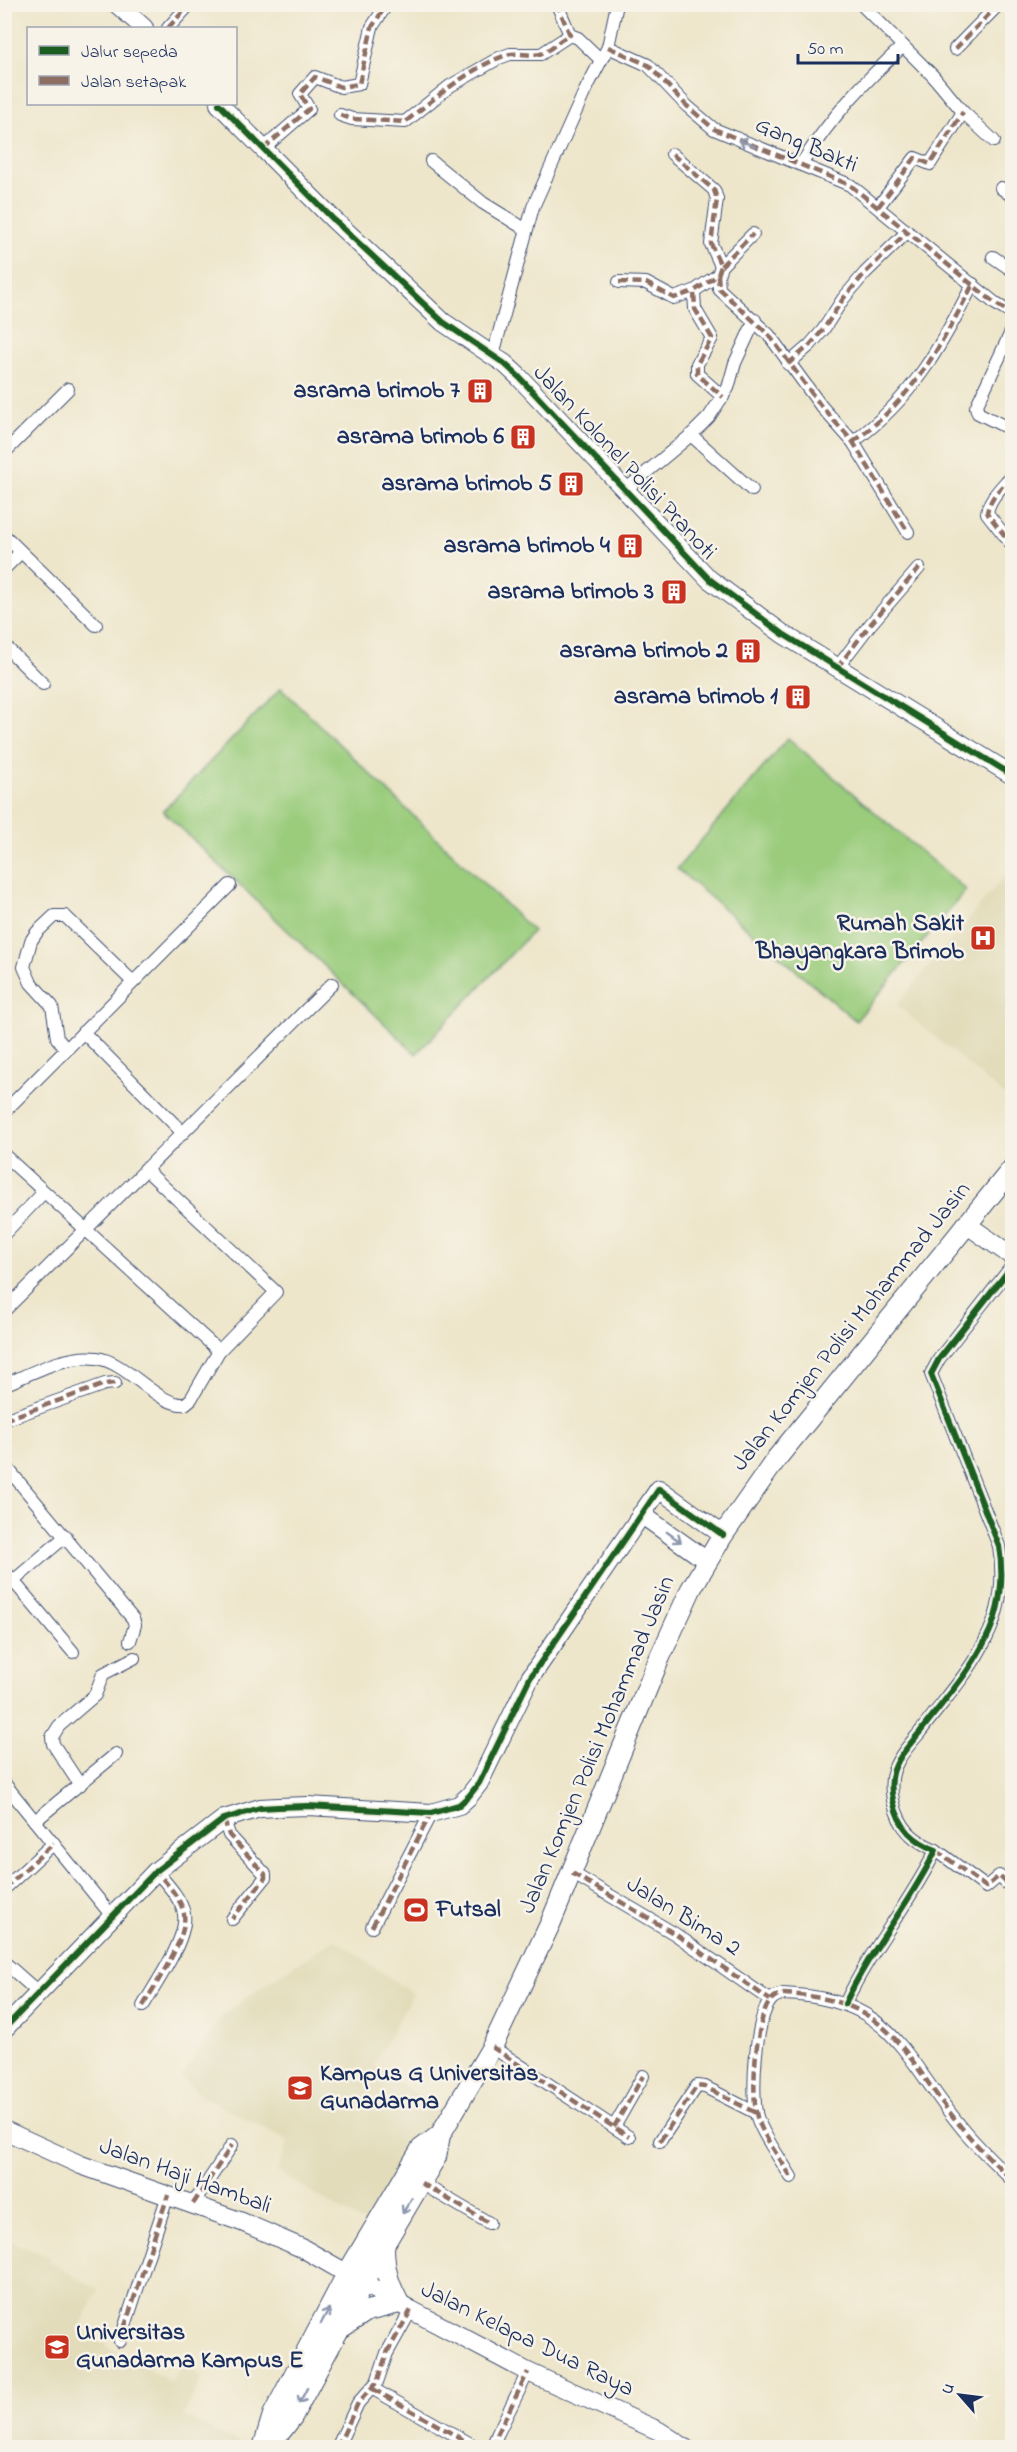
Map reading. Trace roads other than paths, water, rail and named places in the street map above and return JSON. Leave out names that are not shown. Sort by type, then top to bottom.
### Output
[{"type":"main road","name":"Jalan Komjen Polisi Mohammad Jasin","points":[[264,2446],[286,2426],[339,2329],[356,2277],[384,2245],[421,2183],[436,2157],[440,2136],[492,2047],[572,1873],[663,1648],[707,1561],[756,1487],[801,1427],[1012,1169]]},
{"type":"main road","name":"Jalan Komjen Polisi Mohammad Jasin","points":[[264,2446],[273,2415],[356,2277],[421,2149],[440,2136]]},
{"type":"main road","points":[[339,2329],[367,2311],[405,2306],[389,2285],[384,2265],[384,2245]]},
{"type":"street","points":[[117,4],[143,27]]},
{"type":"street","points":[[169,27],[190,4]]},
{"type":"street","points":[[263,149],[309,109],[300,94],[315,77],[341,87],[359,84],[372,27],[387,4]]},
{"type":"street","points":[[557,4],[570,35],[578,38],[600,59]]},
{"type":"street","points":[[493,356],[525,229],[550,168],[600,59],[608,47],[617,4]]},
{"type":"street","points":[[861,4],[953,98],[963,112],[994,141]]},
{"type":"street","points":[[955,49],[999,4]]},
{"type":"street","points":[[340,115],[352,119],[405,122],[450,86],[499,58],[510,54],[541,54],[570,35]]},
{"type":"street","points":[[802,164],[821,133],[842,106],[903,46]]},
{"type":"street","name":"Gang Bakti","points":[[608,47],[648,65],[687,106],[714,129],[850,185],[1012,314]]},
{"type":"street","name":"Jalan Kolonel Polisi Pranoti","points":[[220,105],[334,220],[443,322],[519,377],[709,579],[783,634],[1012,775]]},
{"type":"street","points":[[878,207],[915,158],[930,164],[963,112]]},
{"type":"street","points":[[672,154],[714,190],[717,199],[711,243],[719,271],[719,289],[769,335],[820,406],[853,442],[908,532]]},
{"type":"street","points":[[431,161],[483,203],[525,229]]},
{"type":"street","points":[[1001,188],[1012,196]]},
{"type":"street","points":[[788,364],[823,330],[843,299],[865,273],[907,232]]},
{"type":"street","points":[[619,282],[646,283],[674,298],[694,291],[719,271],[753,234]]},
{"type":"street","points":[[993,257],[1012,270]]},
{"type":"street","points":[[853,442],[886,414],[931,363],[973,284]]},
{"type":"street","points":[[694,291],[695,309],[712,338],[697,364],[697,374],[723,397]]},
{"type":"street","points":[[624,491],[709,417],[732,380],[738,355],[755,321]]},
{"type":"street","points":[[1012,330],[976,407],[978,413],[1012,430]]},
{"type":"street","points":[[4,453],[68,389]]},
{"type":"street","points":[[691,435],[752,490]]},
{"type":"street","points":[[1012,475],[993,498],[987,510],[1012,545]]},
{"type":"street","points":[[4,535],[96,625]]},
{"type":"street","points":[[4,569],[21,552]]},
{"type":"street","points":[[837,668],[868,626],[918,568]]},
{"type":"street","points":[[4,645],[43,684]]},
{"type":"street","points":[[4,1112],[230,885]]},
{"type":"street","points":[[66,1049],[57,1038],[52,1006],[32,983],[24,966],[31,941],[45,924],[54,916],[65,916],[133,982]]},
{"type":"street","points":[[4,1311],[332,984]]},
{"type":"street","points":[[83,1032],[182,1132]]},
{"type":"street","points":[[4,1155],[219,1351]]},
{"type":"street","points":[[4,1385],[67,1361],[84,1357],[99,1358],[124,1370],[171,1402],[185,1404],[191,1399],[219,1351],[276,1292],[145,1168]]},
{"type":"street","points":[[4,1234],[44,1192]]},
{"type":"street","points":[[966,1224],[1012,1256]]},
{"type":"street","points":[[1012,1266],[939,1359],[931,1374],[995,1534],[1002,1570],[998,1604],[987,1637],[954,1690],[902,1754],[896,1763],[891,1780],[897,1812],[908,1832],[986,1887],[999,1876],[1012,1888]]},
{"type":"street","points":[[4,1420],[105,1384],[115,1383]]},
{"type":"street","points":[[4,1464],[133,1619],[135,1625],[130,1641]]},
{"type":"street","points":[[4,2029],[156,1871],[224,1819],[260,1808],[308,1806],[430,1813],[459,1805],[470,1796],[479,1783],[530,1678],[659,1489],[723,1535]]},
{"type":"street","points":[[641,1514],[707,1561]]},
{"type":"street","points":[[9,1585],[66,1536]]},
{"type":"street","points":[[4,1570],[9,1585],[73,1652]]},
{"type":"street","points":[[80,1785],[53,1744],[52,1737],[58,1726],[95,1695],[103,1674],[134,1658]]},
{"type":"street","points":[[35,1821],[116,1754]]},
{"type":"street","points":[[4,1783],[112,1916]]},
{"type":"street","points":[[372,1928],[430,1813]]},
{"type":"street","points":[[224,1819],[229,1835],[265,1874],[265,1878],[232,1918]]},
{"type":"street","points":[[4,1889],[54,1843]]},
{"type":"street","points":[[845,2004],[865,1965],[903,1910],[936,1850]]},
{"type":"street","points":[[143,2006],[175,1948],[184,1915],[174,1894],[156,1871]]},
{"type":"street","name":"Jalan Bima 2","points":[[572,1873],[675,1934],[770,2001]]},
{"type":"street","points":[[4,1962],[39,1993]]},
{"type":"street","points":[[791,2177],[759,2123],[753,2091],[757,2050],[770,2001],[776,1996],[789,1995],[845,2004],[876,2020],[893,2035],[959,2125],[1012,2180]]},
{"type":"street","points":[[492,2047],[629,2137]]},
{"type":"street","points":[[614,2127],[643,2076]]},
{"type":"street","points":[[660,2141],[697,2086],[705,2087],[756,2114]]},
{"type":"street","name":"Jalan Haji Hambali","points":[[4,2130],[81,2165],[193,2204],[275,2236],[356,2277]]},
{"type":"street","points":[[193,2204],[232,2145]]},
{"type":"street","points":[[421,2183],[489,2223]]},
{"type":"street","points":[[120,2341],[168,2195]]},
{"type":"street","name":"Jalan Kelapa Dua Raya","points":[[356,2277],[528,2372],[590,2402],[642,2423],[686,2448]]},
{"type":"street","points":[[337,2448],[358,2403],[373,2389],[381,2373],[405,2306]]},
{"type":"street","points":[[497,2448],[495,2440],[528,2372]]},
{"type":"street","points":[[373,2389],[478,2448]]},
{"type":"place","name":"asrama brimob 7","points":[[480,391]]},
{"type":"place","name":"asrama brimob 6","points":[[523,437]]},
{"type":"place","name":"asrama brimob 5","points":[[571,484]]},
{"type":"place","name":"asrama brimob 4","points":[[630,546]]},
{"type":"place","name":"asrama brimob 3","points":[[674,592]]},
{"type":"place","name":"asrama brimob 2","points":[[748,651]]},
{"type":"place","name":"asrama brimob 1","points":[[798,697]]},
{"type":"place","name":"Rumah Sakit Bhayangkara Brimob","points":[[983,938]]},
{"type":"place","name":"Futsal","points":[[416,1910]]},
{"type":"place","name":"Kampus G Universitas Gunadarma","points":[[300,2088]]},
{"type":"place","name":"Universitas Gunadarma Kampus E","points":[[57,2347]]}]
